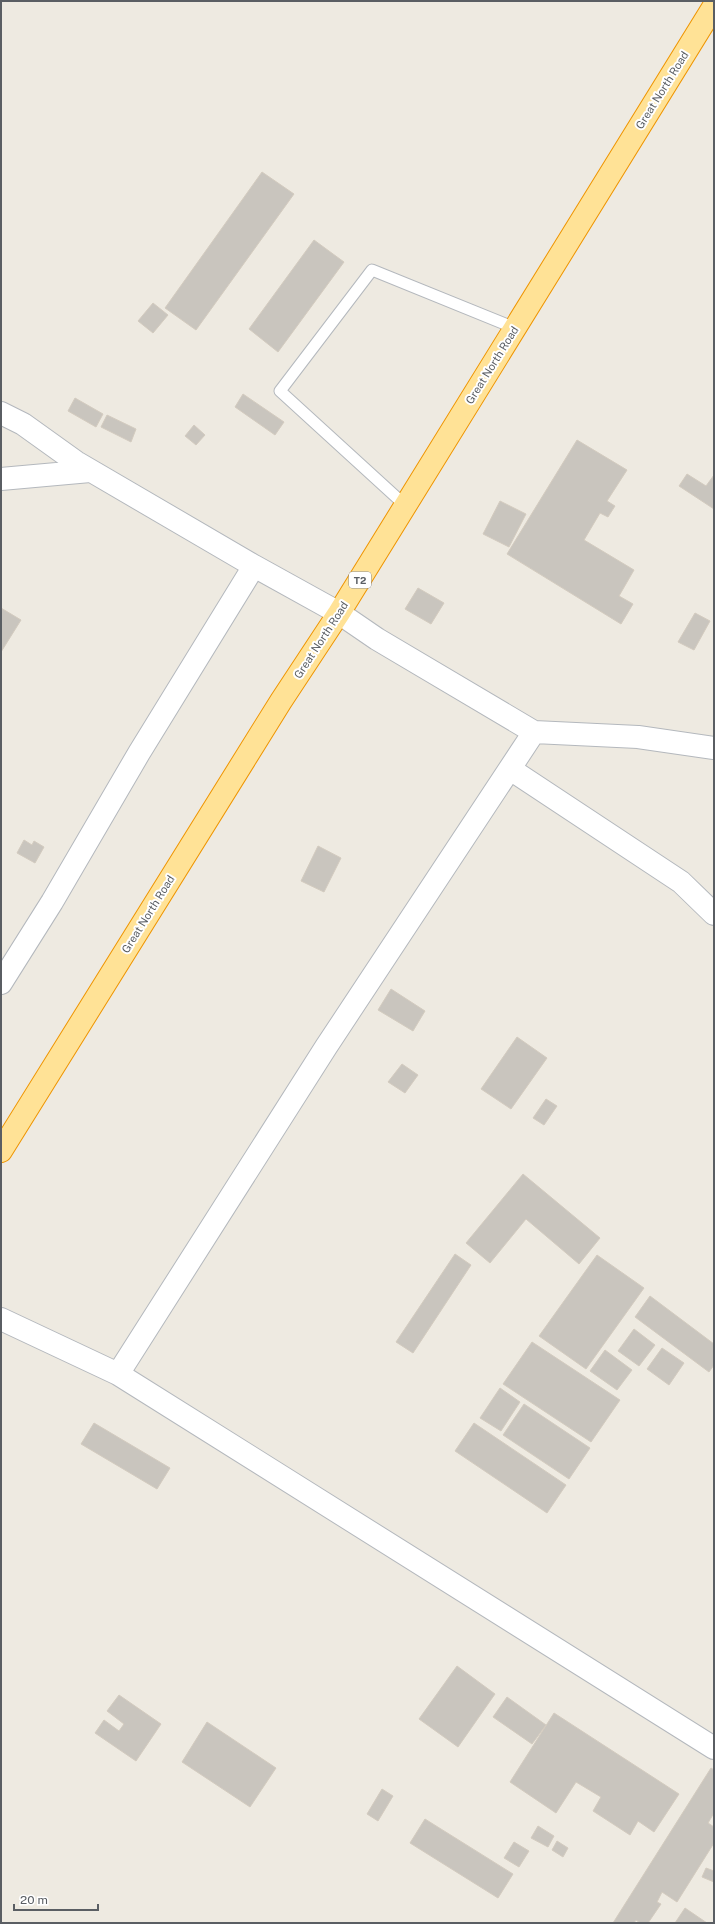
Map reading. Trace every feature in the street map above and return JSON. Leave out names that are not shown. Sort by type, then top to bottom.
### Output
[{"type":"highway","name":"Great North Road","points":[[1,1151],[281,701],[339,613],[406,506],[714,6]]},
{"type":"street","points":[[1,413],[23,424],[90,471],[254,566],[339,613],[377,639],[534,732],[638,738],[714,748]]},
{"type":"street","points":[[1,479],[90,471]]},
{"type":"street","points":[[1,983],[52,902],[140,753],[254,566]]},
{"type":"street","points":[[118,1374],[331,1040],[534,732]]},
{"type":"street","points":[[510,769],[681,882],[714,914]]},
{"type":"street","points":[[1,1319],[118,1374],[714,1748]]},
{"type":"lane","points":[[406,506],[280,391],[372,270],[515,328]]},
{"type":"building","points":[[262,172],[294,194],[196,330],[165,308]]},
{"type":"building","points":[[314,240],[344,262],[278,352],[249,329]]},
{"type":"building","points":[[153,303],[168,315],[153,333],[138,321]]},
{"type":"building","points":[[243,394],[284,422],[275,435],[235,407]]},
{"type":"building","points":[[75,398],[103,414],[96,427],[68,411]]},
{"type":"building","points":[[107,415],[136,429],[131,442],[101,427]]},
{"type":"building","points":[[194,425],[205,435],[196,445],[185,436]]},
{"type":"building","points":[[577,440],[627,470],[607,501],[615,506],[608,517],[600,513],[584,540],[634,570],[619,596],[633,604],[621,624],[507,554]]},
{"type":"building","points":[[687,474],[706,486],[714,475],[714,509],[679,486]]},
{"type":"building","points":[[500,501],[526,514],[509,547],[483,534]]},
{"type":"building","points":[[418,588],[444,603],[431,624],[405,609]]},
{"type":"building","points":[[1,608],[21,620],[1,652]]},
{"type":"building","points":[[695,613],[710,621],[694,650],[678,642]]},
{"type":"building","points":[[24,840],[32,845],[34,841],[44,847],[35,863],[17,853]]},
{"type":"building","points":[[318,846],[341,858],[324,892],[301,881]]},
{"type":"building","points":[[391,989],[425,1011],[413,1031],[378,1010]]},
{"type":"building","points":[[517,1037],[547,1058],[511,1109],[481,1089]]},
{"type":"building","points":[[402,1064],[418,1075],[405,1093],[388,1082]]},
{"type":"building","points":[[546,1099],[557,1106],[544,1125],[533,1118]]},
{"type":"building","points":[[523,1174],[600,1238],[579,1264],[526,1219],[490,1263],[466,1243]]},
{"type":"building","points":[[455,1254],[471,1265],[413,1353],[396,1342]]},
{"type":"building","points":[[597,1255],[644,1288],[586,1369],[539,1336]]},
{"type":"building","points":[[650,1296],[714,1344],[714,1365],[709,1372],[635,1317]]},
{"type":"building","points":[[634,1329],[655,1345],[639,1366],[618,1351]]},
{"type":"building","points":[[532,1342],[620,1400],[591,1442],[503,1384]]},
{"type":"building","points":[[662,1348],[684,1363],[669,1385],[647,1369]]},
{"type":"building","points":[[605,1350],[632,1370],[617,1390],[590,1371]]},
{"type":"building","points":[[500,1388],[520,1402],[501,1431],[480,1418]]},
{"type":"building","points":[[524,1404],[590,1448],[569,1479],[503,1435]]},
{"type":"building","points":[[94,1423],[170,1468],[157,1489],[81,1444]]},
{"type":"building","points":[[474,1423],[566,1485],[547,1513],[455,1451]]},
{"type":"building","points":[[457,1666],[495,1694],[458,1747],[419,1719]]},
{"type":"building","points":[[119,1695],[161,1724],[136,1761],[95,1733],[104,1720],[119,1731],[124,1724],[107,1711]]},
{"type":"building","points":[[507,1697],[546,1725],[532,1744],[493,1717]]},
{"type":"building","points":[[554,1713],[679,1794],[654,1832],[638,1821],[630,1835],[593,1811],[601,1797],[576,1782],[556,1813],[510,1782]]},
{"type":"building","points":[[207,1722],[276,1768],[250,1807],[182,1762]]},
{"type":"building","points":[[711,1768],[714,1770],[714,1813],[708,1823],[714,1827],[714,1843],[677,1902],[662,1892],[657,1902],[661,1904],[648,1923],[640,1923],[636,1920],[634,1923],[613,1923]]},
{"type":"building","points":[[382,1789],[393,1796],[378,1821],[367,1814]]},
{"type":"building","points":[[425,1819],[513,1874],[498,1898],[410,1843]]},
{"type":"building","points":[[538,1826],[554,1836],[548,1847],[531,1838]]},
{"type":"building","points":[[557,1841],[568,1848],[563,1857],[552,1850]]},
{"type":"building","points":[[514,1842],[529,1851],[519,1867],[504,1858]]},
{"type":"building","points":[[706,1868],[714,1871],[714,1882],[702,1877]]},
{"type":"building","points":[[685,1908],[707,1923],[675,1923]]}]
